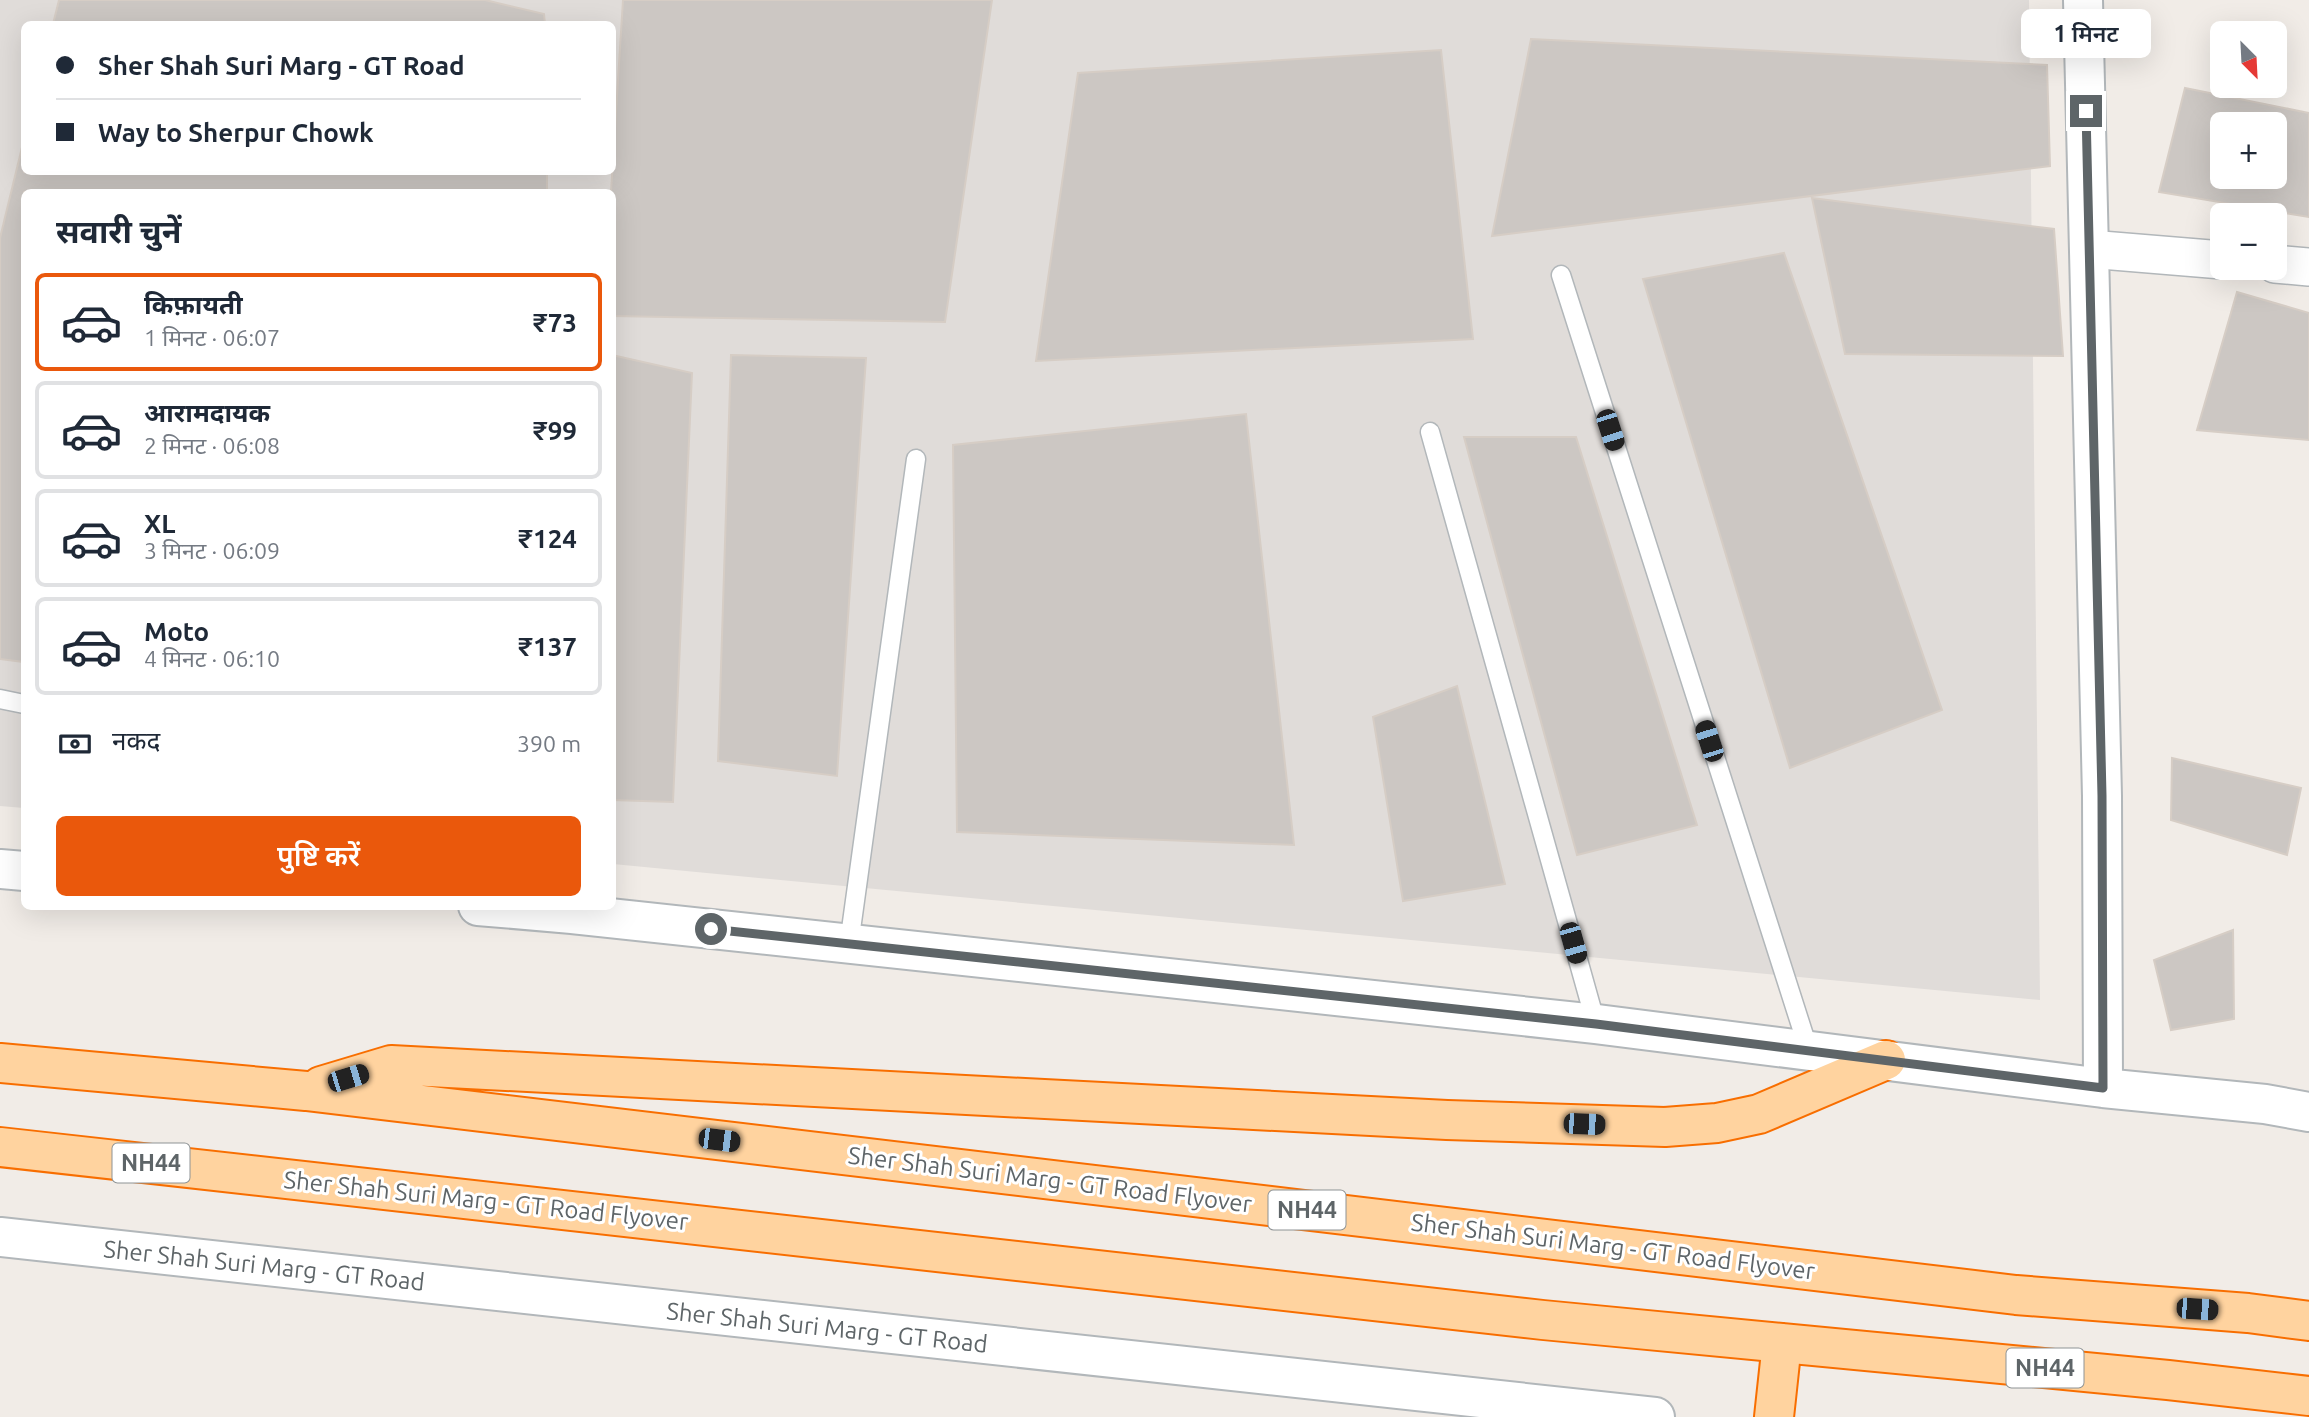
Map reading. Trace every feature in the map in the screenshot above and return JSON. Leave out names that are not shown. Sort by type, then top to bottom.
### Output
[{"type":"highway","points":[[306,1091],[391,1065],[1447,1120],[1665,1127],[1717,1123],[1759,1114],[1886,1060]]},
{"type":"highway","name":"Sher Shah Suri Marg - GT Road Flyover","points":[[0,1063],[306,1091],[2002,1293],[2249,1313],[2309,1321]]},
{"type":"highway","name":"Sher Shah Suri Marg - GT Road Flyover","points":[[0,1147],[1543,1320],[2309,1396]]},
{"type":"highway","points":[[1774,1417],[1782,1343]]},
{"type":"street","points":[[2083,0],[2102,796],[2103,1088]]},
{"type":"street","points":[[2089,249],[2210,259]]},
{"type":"street","points":[[2287,265],[2309,267]]},
{"type":"street","points":[[0,869],[21,871]]},
{"type":"street","points":[[525,910],[1596,1024],[2103,1088],[2265,1104],[2309,1112]]},
{"type":"street","name":"Sher Shah Suri Marg - GT Road","points":[[0,1237],[1595,1414],[1655,1417]]},
{"type":"lane","points":[[1561,275],[1809,1051]]},
{"type":"lane","points":[[1430,432],[1596,1024]]},
{"type":"lane","points":[[849,944],[916,459]]},
{"type":"lane","points":[[0,699],[21,703]]},
{"type":"shaded area","points":[[0,0],[2029,0],[2040,1000],[616,864],[616,189],[21,189],[21,808],[0,806]]},
{"type":"building","points":[[59,0],[485,0],[544,14],[545,21],[54,21]]},
{"type":"building","points":[[623,0],[992,0],[945,322],[616,316],[616,189],[611,189],[612,175],[616,175],[616,112]]},
{"type":"building","points":[[1531,39],[2047,65],[2050,166],[1492,236]]},
{"type":"building","points":[[1441,50],[1473,339],[1036,361],[1078,73]]},
{"type":"building","points":[[2185,88],[2210,93],[2210,98],[2235,98],[2309,113],[2309,217],[2287,213],[2287,203],[2225,203],[2159,192]]},
{"type":"building","points":[[21,151],[21,175],[547,175],[547,189],[21,189],[21,662],[0,659],[0,238]]},
{"type":"building","points":[[1812,198],[2054,229],[2063,356],[1845,354]]},
{"type":"building","points":[[1784,253],[1942,710],[1790,768],[1643,279]]},
{"type":"building","points":[[2237,292],[2309,313],[2309,440],[2197,430]]},
{"type":"building","points":[[731,355],[866,358],[837,776],[718,761]]},
{"type":"building","points":[[616,356],[692,373],[673,802],[616,800]]},
{"type":"building","points":[[1246,414],[1294,845],[957,832],[953,445]]},
{"type":"building","points":[[1464,437],[1576,437],[1697,825],[1577,855]]},
{"type":"building","points":[[1457,686],[1505,884],[1403,901],[1373,717]]},
{"type":"building","points":[[2172,758],[2301,788],[2287,855],[2171,820]]},
{"type":"building","points":[[2233,930],[2234,1019],[2171,1030],[2154,960]]},
{"type":"route","points":[[711,929],[1596,1024],[2103,1088],[2102,796],[2086,111]]}]
